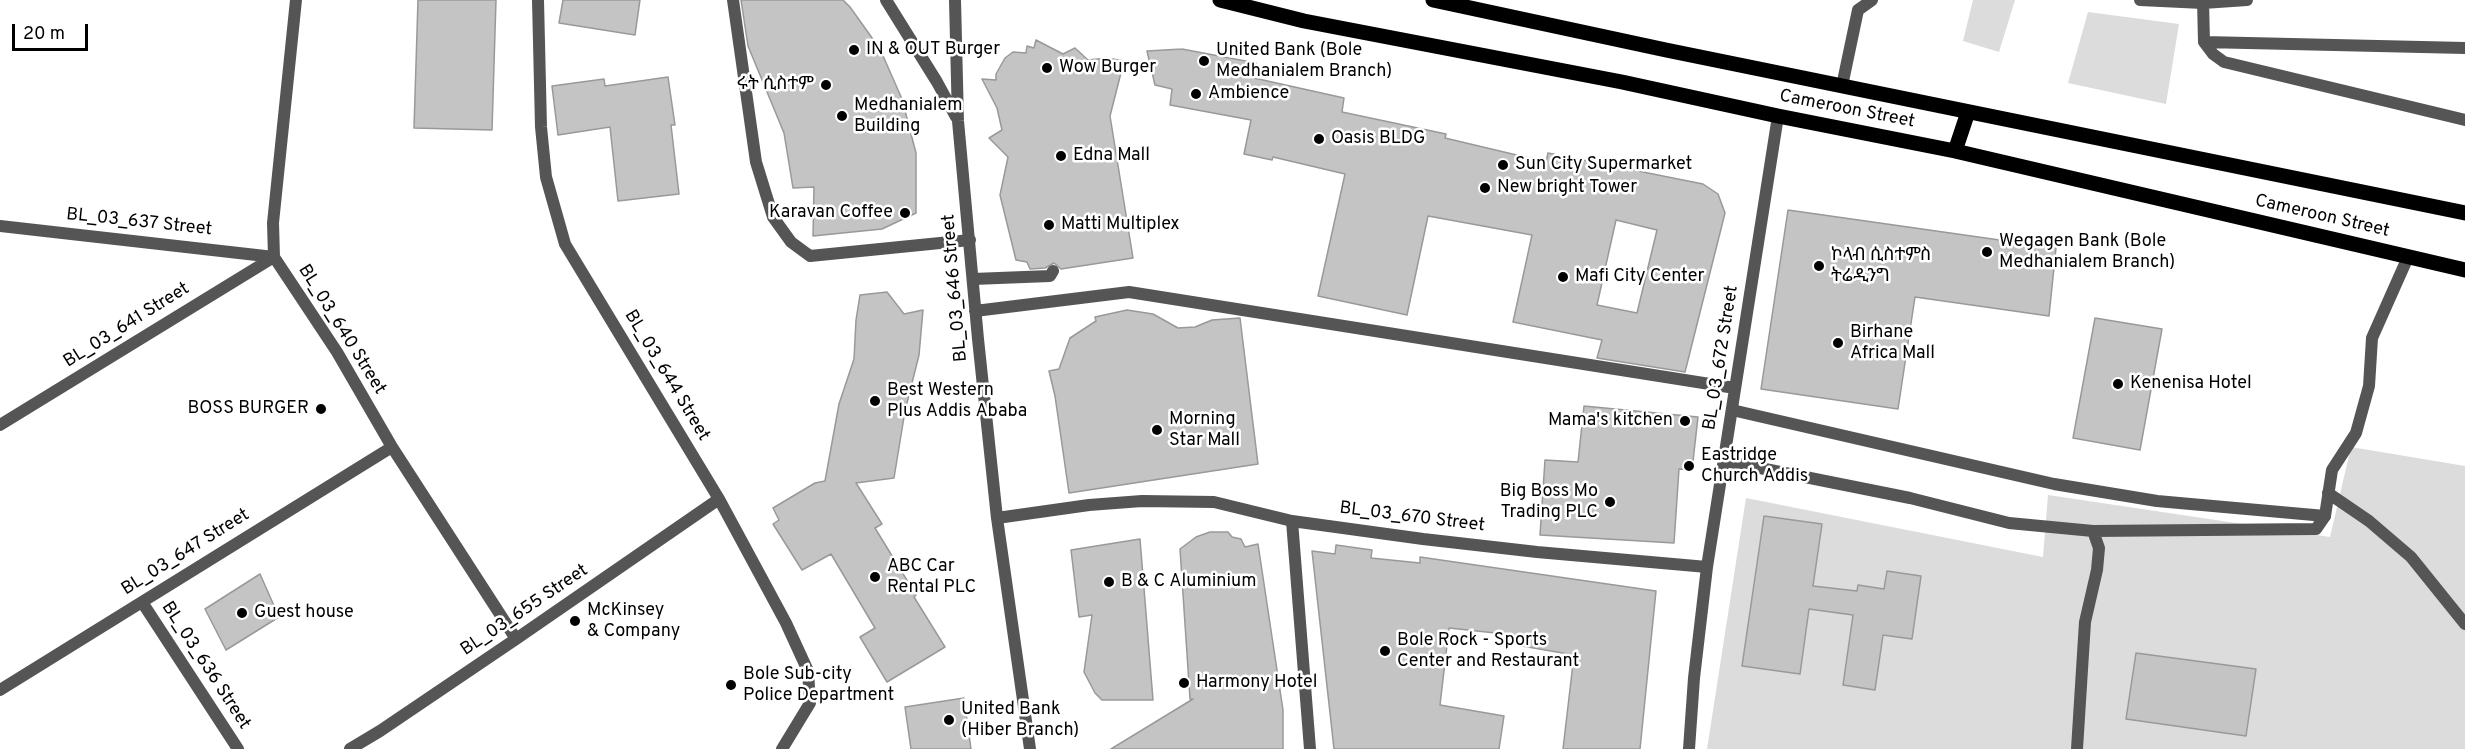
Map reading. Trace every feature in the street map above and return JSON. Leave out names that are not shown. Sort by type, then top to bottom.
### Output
[{"type":"main road","name":"Cameroon Street","points":[[1220,0],[1304,21],[1622,82],[1955,152],[2465,270]]},
{"type":"main road","name":"Cameroon Street","points":[[1432,0],[2465,213]]},
{"type":"main road","points":[[1955,152],[1968,112]]},
{"type":"street","name":"BL_03_640 Street","points":[[296,0],[273,223],[274,256],[337,352],[392,447],[516,639]]},
{"type":"street","name":"BL_03_644 Street","points":[[538,0],[541,127],[546,177],[566,244],[720,499],[786,622],[808,671],[810,703],[782,749]]},
{"type":"street","points":[[733,0],[756,162],[773,217],[791,242],[810,256],[970,240]]},
{"type":"street","points":[[886,0],[938,82],[958,121]]},
{"type":"street","name":"BL_03_646 Street","points":[[955,0],[958,121],[975,310],[997,518],[1030,749]]},
{"type":"street","points":[[1842,86],[1858,10],[1872,0]]},
{"type":"street","points":[[2140,0],[2203,2],[2247,0]]},
{"type":"street","points":[[2203,2],[2204,42],[2213,54],[2224,62],[2465,120]]},
{"type":"street","points":[[2204,42],[2465,48]]},
{"type":"street","name":"BL_03_672 Street","points":[[1689,749],[1694,678],[1707,567],[1778,116]]},
{"type":"street","name":"BL_03_637 Street","points":[[0,226],[274,256]]},
{"type":"street","name":"BL_03_641 Street","points":[[0,425],[274,256]]},
{"type":"street","points":[[1725,460],[1910,498],[2009,522],[2093,531],[2316,530],[2325,516],[2332,470],[2356,433],[2369,386],[2372,338],[2408,257]]},
{"type":"street","points":[[973,279],[1050,276],[1053,271]]},
{"type":"street","points":[[975,310],[1129,292],[1735,388]]},
{"type":"street","points":[[1732,410],[2054,484],[2157,501],[2325,516]]},
{"type":"street","name":"BL_03_647 Street","points":[[0,690],[392,447]]},
{"type":"street","points":[[2328,493],[2369,521],[2411,556],[2465,624]]},
{"type":"street","name":"BL_03_655 Street","points":[[350,749],[380,731],[720,499]]},
{"type":"street","name":"BL_03_670 Street","points":[[997,518],[1089,505],[1143,501],[1214,502],[1292,521],[1537,552],[1707,567]]},
{"type":"street","points":[[1292,521],[1310,749]]},
{"type":"street","points":[[2077,749],[2085,622],[2097,570],[2099,548],[2093,531]]},
{"type":"street","name":"BL_03_636 Street","points":[[142,602],[238,749]]},
{"type":"shaded area","points":[[1973,0],[2015,0],[1999,52],[1963,41]]},
{"type":"shaded area","points":[[2088,12],[2179,24],[2166,104],[2068,83]]},
{"type":"shaded area","points":[[2351,447],[2465,466],[2465,749],[1707,749],[1746,498],[2043,557],[2048,495],[2330,537]]},
{"type":"building","points":[[418,0],[496,0],[492,130],[414,128]]},
{"type":"building","points":[[563,0],[640,0],[635,35],[559,23]]},
{"type":"building","name":"Medhanialem Building","points":[[741,0],[843,0],[850,7],[880,49],[902,99],[916,153],[916,213],[882,229],[813,236],[814,187],[793,188],[784,133],[748,46]]},
{"type":"building","name":"Edna Mall","points":[[1036,40],[1063,54],[1075,48],[1088,60],[1107,58],[1124,61],[1110,116],[1133,258],[1061,269],[1054,263],[1045,268],[1030,269],[1027,262],[1016,260],[1000,195],[1008,157],[989,138],[1002,130],[997,108],[982,79],[996,80],[996,74],[1005,58],[1013,52],[1026,53],[1027,46],[1034,48]]},
{"type":"building","points":[[1182,49],[1256,63],[1254,78],[1344,98],[1342,112],[1446,134],[1445,138],[1546,162],[1548,153],[1703,184],[1718,194],[1725,213],[1685,372],[1597,358],[1602,340],[1513,322],[1532,235],[1428,216],[1407,315],[1318,296],[1345,174],[1273,157],[1272,160],[1244,154],[1251,120],[1170,105],[1172,89],[1155,85],[1147,51]],"holes":[[[1616,220],[1657,230],[1637,313],[1597,305]]]},
{"type":"building","points":[[668,77],[675,125],[671,125],[679,194],[618,201],[610,127],[558,135],[552,86],[604,79],[605,86]]},
{"type":"building","name":"Birhane Africa Mall","points":[[1788,210],[2056,248],[2049,316],[1915,297],[1898,409],[1761,389]]},
{"type":"building","points":[[887,292],[904,314],[923,310],[919,355],[905,411],[894,478],[856,483],[882,524],[875,528],[945,647],[887,682],[860,637],[875,628],[831,554],[802,570],[773,524],[779,520],[773,508],[815,483],[825,481],[839,404],[854,359],[860,295]]},
{"type":"building","name":"Morning Star Mall","points":[[1127,310],[1153,314],[1178,328],[1195,327],[1212,320],[1240,318],[1258,464],[1069,493],[1055,396],[1049,371],[1059,369],[1070,338],[1096,321],[1095,317]]},
{"type":"building","name":"Kenenisa Hotel","points":[[2095,318],[2162,329],[2140,450],[2073,438]]},
{"type":"building","name":"Big Boss Mo Trading PLC","points":[[1584,406],[1698,417],[1692,470],[1679,469],[1674,543],[1540,535],[1545,460],[1578,462]]},
{"type":"building","points":[[1764,516],[1822,524],[1813,586],[1857,591],[1858,585],[1884,589],[1887,571],[1921,576],[1912,639],[1883,635],[1875,690],[1843,685],[1853,615],[1809,609],[1800,674],[1742,666]]},
{"type":"building","name":"Harmony Hotel","points":[[1210,532],[1228,532],[1232,537],[1241,539],[1245,547],[1258,544],[1283,710],[1283,749],[1111,749],[1193,699],[1190,699],[1180,549],[1196,537]]},
{"type":"building","points":[[1140,539],[1153,700],[1102,700],[1095,693],[1084,672],[1092,615],[1079,617],[1071,550]]},
{"type":"building","name":"Bole Rock - Sports Center and Restaurant","points":[[1336,545],[1372,550],[1371,558],[1420,563],[1420,557],[1656,591],[1640,749],[1563,749],[1574,655],[1522,646],[1523,636],[1449,628],[1440,705],[1504,716],[1499,749],[1334,749],[1312,551],[1335,554]]},
{"type":"building","name":"Guest house","points":[[260,574],[279,617],[226,650],[205,609]]},
{"type":"building","points":[[2136,653],[2256,669],[2246,736],[2126,719]]},
{"type":"building","points":[[964,698],[971,749],[911,749],[905,707]]},
{"type":"place","name":"IN & OUT Burger","points":[[854,50]]},
{"type":"place","name":"United Bank (Bole Medhanialem Branch)","points":[[1204,61]]},
{"type":"place","name":"Wow Burger","points":[[1047,68]]},
{"type":"place","name":"ሩት ሲስተም","points":[[826,85]]},
{"type":"place","name":"Ambience","points":[[1196,94]]},
{"type":"place","name":"Medhanialem Building","points":[[842,116]]},
{"type":"place","name":"Oasis BLDG","points":[[1319,139]]},
{"type":"place","name":"Edna Mall","points":[[1061,156]]},
{"type":"place","name":"Sun City Supermarket","points":[[1503,165]]},
{"type":"place","name":"New bright Tower","points":[[1485,188]]},
{"type":"place","name":"Karavan Coffee","points":[[905,213]]},
{"type":"place","name":"Matti Multiplex","points":[[1049,225]]},
{"type":"place","name":"Wegagen Bank (Bole Medhanialem Branch)","points":[[1987,252]]},
{"type":"place","name":"ኮላብ ሲስተምስ ትሬዲንግ","points":[[1819,266]]},
{"type":"place","name":"Mafi City Center","points":[[1563,277]]},
{"type":"place","name":"Birhane Africa Mall","points":[[1838,343]]},
{"type":"place","name":"Kenenisa Hotel","points":[[2118,384]]},
{"type":"place","name":"Best Western Plus Addis Ababa","points":[[875,401]]},
{"type":"place","name":"BOSS BURGER","points":[[321,409]]},
{"type":"place","name":"Mama's kitchen","points":[[1685,421]]},
{"type":"place","name":"Morning Star Mall","points":[[1157,430]]},
{"type":"place","name":"Eastridge Church Addis","points":[[1689,466]]},
{"type":"place","name":"Big Boss Mo Trading PLC","points":[[1610,502]]},
{"type":"place","name":"ABC Car Rental PLC","points":[[875,577]]},
{"type":"place","name":"B & C Aluminium","points":[[1109,582]]},
{"type":"place","name":"Guest house","points":[[242,613]]},
{"type":"place","name":"McKinsey & Company","points":[[575,621]]},
{"type":"place","name":"Bole Rock - Sports Center and Restaurant","points":[[1385,651]]},
{"type":"place","name":"Harmony Hotel","points":[[1184,683]]},
{"type":"place","name":"Bole Sub-city Police Department","points":[[731,685]]},
{"type":"place","name":"United Bank (Hiber Branch)","points":[[949,720]]}]
